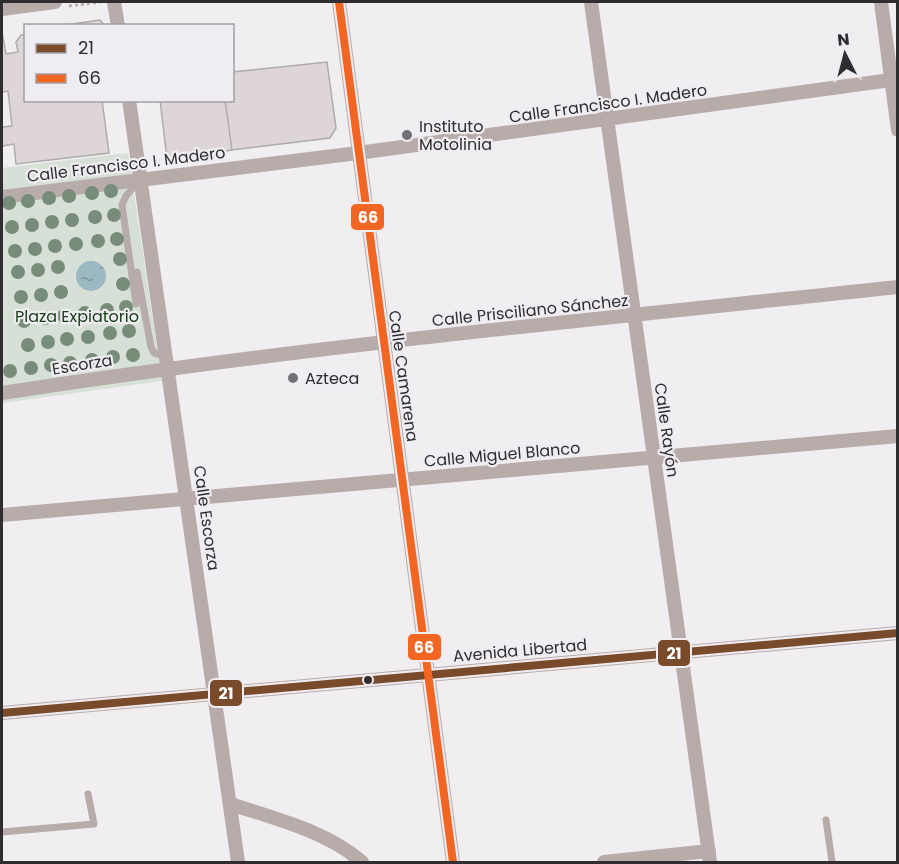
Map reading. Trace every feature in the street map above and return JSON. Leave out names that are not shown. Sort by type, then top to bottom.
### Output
[{"type":"street","points":[[2,9],[55,2]]},
{"type":"street","points":[[114,2],[118,24]]},
{"type":"street","name":"Calle Camarena","points":[[339,2],[382,342],[453,862]]},
{"type":"street","name":"Calle Rayón","points":[[591,2],[710,857]]},
{"type":"street","points":[[881,2],[894,79],[897,129]]},
{"type":"street","name":"Calle Francisco I. Madero","points":[[2,197],[608,120],[894,79]]},
{"type":"street","name":"Calle Escorza","points":[[129,102],[238,862]]},
{"type":"street","name":"Calle Prisciliano Sánchez","points":[[166,362],[382,342],[897,287]]},
{"type":"street","name":"Escorza","points":[[2,393],[166,362]]},
{"type":"street","name":"Calle Miguel Blanco","points":[[2,515],[897,436]]},
{"type":"street","name":"Avenida Libertad","points":[[2,713],[897,633]]},
{"type":"street","points":[[231,804],[286,822],[331,841],[363,862]]},
{"type":"street","points":[[604,862],[710,857]]},
{"type":"lane","points":[[136,304],[122,206],[126,196],[140,178]]},
{"type":"lane","points":[[137,272],[150,347],[166,362]]},
{"type":"lane","points":[[2,832],[94,824],[88,794]]},
{"type":"lane","points":[[826,820],[831,862]]},
{"type":"green space","name":"Plaza Expiatorio","points":[[128,153],[162,381],[2,403],[2,168]]},
{"type":"water","points":[[91,261],[102,265],[106,276],[102,287],[91,291],[80,287],[76,276],[80,265]]},
{"type":"building","points":[[100,20],[103,24],[71,24]]},
{"type":"building","points":[[2,32],[6,54],[18,52],[16,42],[21,35],[24,35],[24,102],[102,102],[109,153],[16,164],[14,144],[2,146],[2,127],[12,126],[8,91],[2,92]]},
{"type":"building","points":[[327,62],[336,128],[330,138],[232,150],[225,102],[234,102],[234,72]]},
{"type":"building","points":[[160,102],[225,102],[232,150],[167,159]]},
{"type":"transit line","name":"66","points":[[339,2],[453,862]]},
{"type":"transit line","name":"21","points":[[2,713],[898,633]]},
{"type":"place","name":"Instituto Motolinia","points":[[407,135]]},
{"type":"place","name":"Azteca","points":[[293,378]]}]
